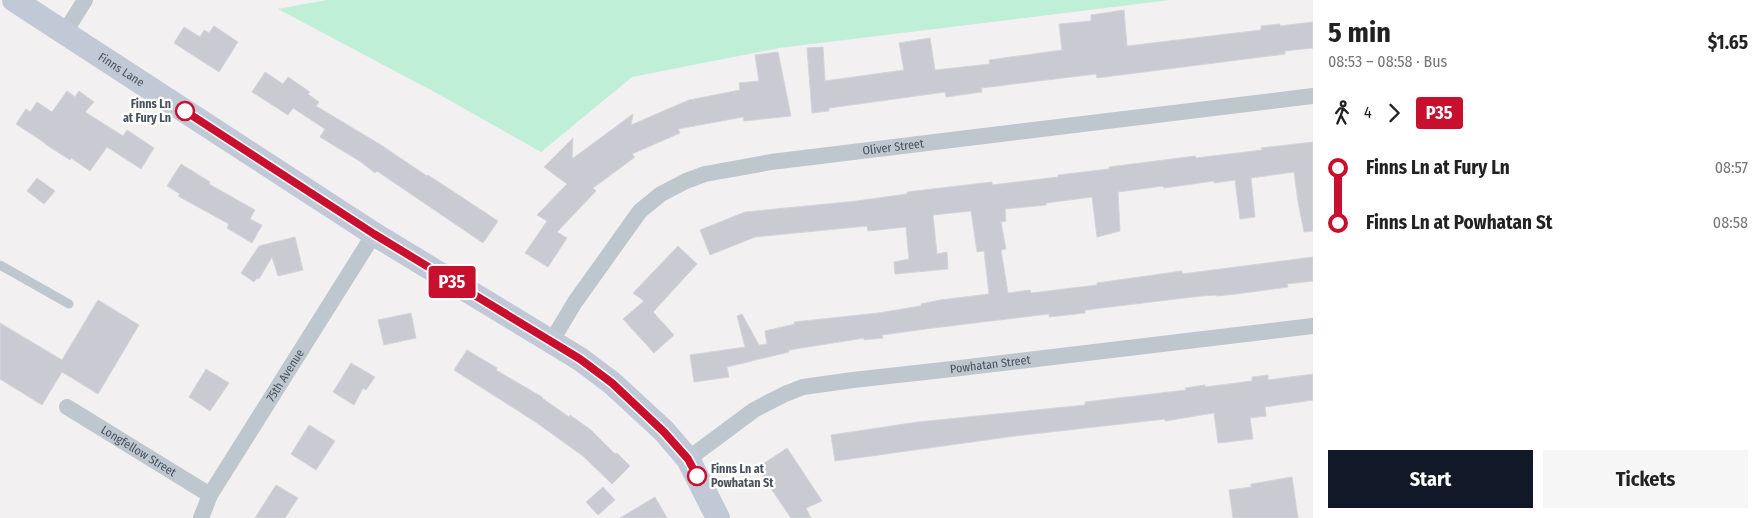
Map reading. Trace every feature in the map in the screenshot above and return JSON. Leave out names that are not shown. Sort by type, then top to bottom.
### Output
[{"type":"street","name":"Finns Lane","points":[[14,0],[374,234],[580,359],[612,383],[664,432],[688,459],[718,518]]},
{"type":"street","points":[[65,32],[85,0]]},
{"type":"street","name":"Oliver Street","points":[[551,342],[575,302],[640,211],[661,194],[705,174],[770,162],[1313,96]]},
{"type":"street","name":"75th Avenue","points":[[201,518],[210,494],[374,234]]},
{"type":"street","name":"Powhatan Street","points":[[688,459],[754,410],[803,387],[1313,326]]},
{"type":"street","name":"Longfellow Street","points":[[67,407],[210,494]]},
{"type":"lane","points":[[0,265],[69,304]]},
{"type":"green space","points":[[327,0],[1170,0],[779,48],[632,77],[541,152],[442,96],[278,9]]},
{"type":"building","points":[[1124,10],[1127,46],[1261,30],[1261,26],[1313,22],[1313,48],[1285,51],[1285,54],[1097,78],[1096,74],[981,88],[982,92],[946,97],[945,92],[829,108],[829,111],[812,113],[807,48],[823,47],[825,81],[904,70],[899,43],[930,38],[935,70],[990,64],[989,60],[1062,50],[1059,24],[1091,21],[1091,15]]},
{"type":"building","points":[[214,26],[238,42],[219,72],[174,43],[184,27],[200,37],[204,30],[209,33]]},
{"type":"building","points":[[778,52],[791,116],[744,121],[743,117],[678,129],[680,133],[632,154],[635,157],[593,188],[596,191],[557,232],[567,238],[548,267],[525,253],[547,221],[537,215],[567,184],[544,167],[573,138],[572,159],[633,114],[631,125],[689,100],[740,90],[739,83],[759,81],[755,55]]},
{"type":"building","points":[[265,72],[283,84],[288,77],[310,92],[308,94],[319,102],[316,106],[381,145],[498,221],[483,243],[377,171],[375,173],[361,162],[320,137],[325,129],[293,108],[288,115],[252,92]]},
{"type":"building","points":[[67,91],[75,97],[79,91],[94,102],[85,112],[123,136],[127,130],[154,148],[141,169],[107,147],[90,171],[16,124],[26,109],[30,112],[37,102],[52,112]]},
{"type":"building","points":[[1313,142],[1313,231],[1304,232],[1294,172],[1251,178],[1255,217],[1240,219],[1235,180],[1118,192],[1120,231],[1097,237],[1092,197],[1046,203],[1046,205],[1005,209],[1006,221],[1001,222],[1006,249],[1001,250],[1008,293],[1030,290],[1031,293],[1097,285],[1097,283],[1182,271],[1182,274],[1313,257],[1313,281],[1287,284],[1288,287],[1236,294],[1201,296],[1085,310],[1085,313],[1049,317],[1049,314],[933,328],[882,335],[883,338],[864,340],[864,338],[789,350],[789,352],[727,367],[729,377],[694,382],[690,355],[745,347],[737,316],[742,314],[759,345],[767,344],[765,331],[795,324],[794,322],[878,313],[921,306],[921,304],[940,300],[989,294],[984,251],[977,252],[971,211],[933,215],[937,254],[947,252],[948,269],[895,274],[894,262],[909,259],[906,227],[868,231],[867,226],[755,237],[710,255],[700,230],[745,212],[857,201],[907,194],[907,192],[992,182],[992,185],[1058,177],[1058,175],[1109,169],[1109,167],[1262,150],[1261,148]]},
{"type":"building","points":[[181,164],[210,182],[209,184],[255,210],[250,219],[262,225],[252,243],[227,228],[229,224],[178,196],[180,194],[167,186]]},
{"type":"building","points":[[37,178],[55,191],[44,204],[27,191]]},
{"type":"building","points":[[295,237],[303,270],[278,276],[272,257],[259,279],[257,278],[254,282],[241,273],[259,246]]},
{"type":"building","points":[[678,246],[697,264],[653,312],[674,335],[654,353],[623,319],[644,301],[633,293]]},
{"type":"building","points":[[98,300],[139,325],[98,394],[62,372],[42,405],[0,379],[0,323],[62,360]]},
{"type":"building","points":[[411,313],[416,338],[384,345],[378,320]]},
{"type":"building","points":[[467,350],[497,368],[496,370],[542,397],[569,417],[570,415],[591,430],[630,466],[612,484],[583,456],[537,423],[454,370]]},
{"type":"building","points":[[351,363],[375,377],[366,390],[363,388],[354,405],[333,392]]},
{"type":"building","points":[[206,369],[229,383],[210,411],[189,397]]},
{"type":"building","points":[[1313,374],[1313,400],[1265,407],[1266,416],[1250,418],[1253,439],[1218,443],[1214,413],[1165,421],[1165,419],[1015,436],[835,461],[831,435],[918,422],[1085,405],[1085,402],[1186,390],[1185,388],[1205,385],[1205,387],[1252,381],[1252,377],[1268,375],[1268,380]]},
{"type":"building","points":[[309,425],[335,441],[316,470],[291,454]]},
{"type":"building","points":[[787,448],[822,501],[806,508],[811,518],[791,518],[757,468]]},
{"type":"building","points":[[1292,477],[1298,518],[1233,518],[1229,490],[1251,487],[1251,484]]},
{"type":"building","points":[[276,485],[298,498],[285,518],[255,518]]},
{"type":"building","points":[[603,487],[615,500],[598,515],[586,502]]},
{"type":"building","points":[[655,497],[667,518],[620,518]]},
{"type":"bus line","name":"P35","points":[[185,111],[374,234],[580,359],[612,383],[638,406],[688,459],[697,476]]},
{"type":"place","name":"Finns Ln at Fury Ln","points":[[185,111]]},
{"type":"place","name":"Finns Ln at Powhatan St","points":[[697,476]]}]
